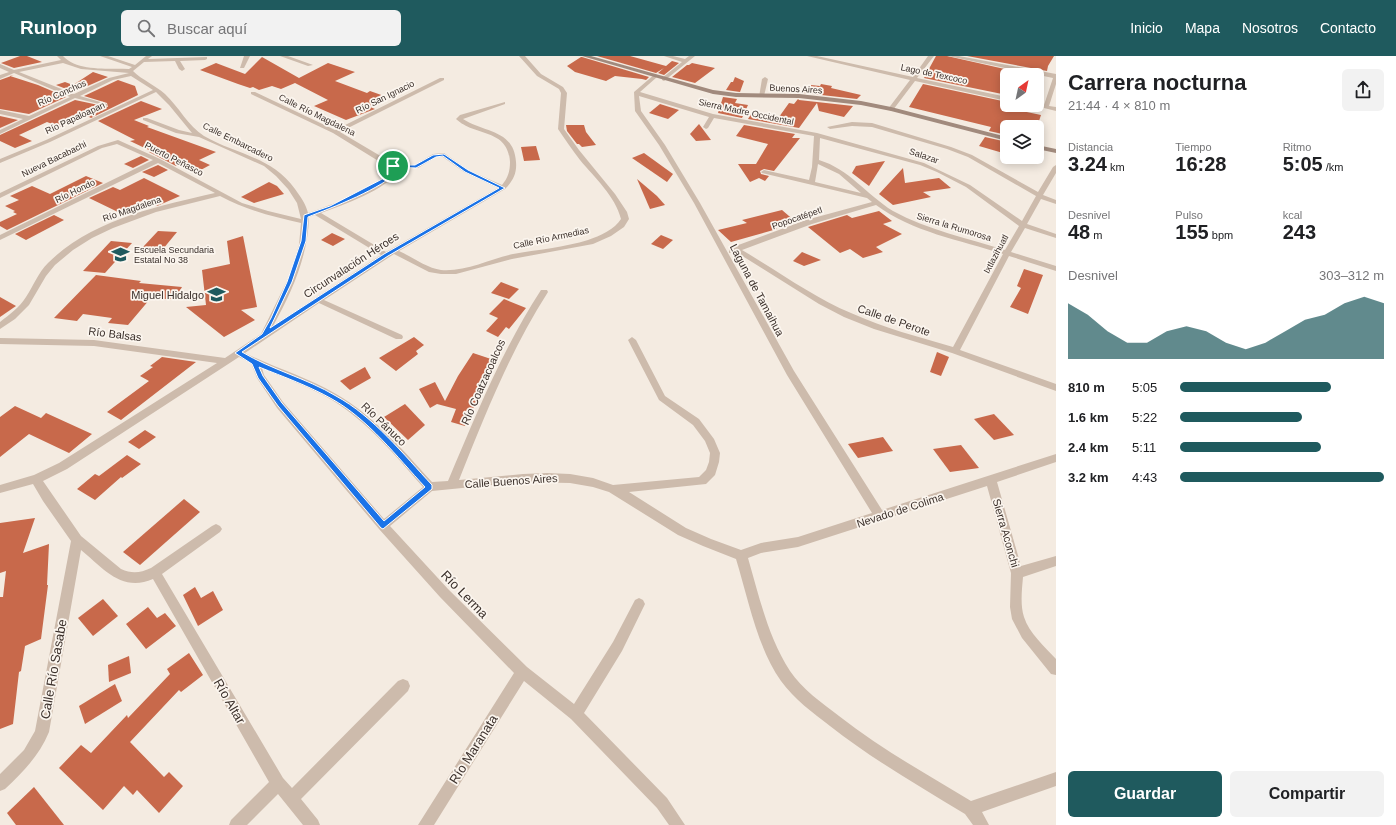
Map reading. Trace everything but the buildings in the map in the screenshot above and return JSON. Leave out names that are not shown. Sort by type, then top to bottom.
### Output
[{"type":"street","points":[[103,56],[132,70]]},
{"type":"street","points":[[242,67],[247,56]]},
{"type":"street","points":[[283,56],[310,66]]},
{"type":"street","name":"Calle Río Armedias","points":[[394,251],[432,270],[448,273],[519,255],[590,242],[608,234],[621,225],[625,220],[624,214],[607,187],[577,153],[561,129],[564,93],[561,88],[539,75],[522,56]]},
{"type":"street","name":"Buenos Aires","points":[[584,56],[713,92],[761,96],[818,98],[891,109],[1000,137]]},
{"type":"street","points":[[667,56],[686,61]]},
{"type":"street","points":[[664,79],[692,56]]},
{"type":"street","name":"Lago de Texcoco","points":[[810,56],[1000,97]]},
{"type":"street","points":[[891,109],[931,56]]},
{"type":"street","points":[[951,56],[1056,77],[1055,84],[1046,107],[1056,110]]},
{"type":"street","points":[[0,77],[15,71],[61,58]]},
{"type":"street","name":"Calle Embarcadero","points":[[61,58],[81,67],[132,70],[157,90],[193,130],[201,136],[267,165],[285,179],[300,203],[305,219],[304,241],[290,282],[264,335]]},
{"type":"street","points":[[144,58],[205,58]]},
{"type":"street","name":"Río Conchos","points":[[0,132],[73,96],[132,70],[144,58]]},
{"type":"street","points":[[177,59],[182,69]]},
{"type":"street","points":[[0,66],[73,96],[105,105]]},
{"type":"street","points":[[636,94],[655,76]]},
{"type":"street","name":"Río San Ignacio","points":[[335,132],[442,79]]},
{"type":"street","points":[[761,96],[765,79]]},
{"type":"street","name":"Río Papaloapan","points":[[0,161],[39,145],[157,90]]},
{"type":"street","name":"Calle Río Magdalena","points":[[253,93],[335,132],[393,166]]},
{"type":"street","name":"Sierra Madre Occidental","points":[[636,94],[712,116],[806,133]]},
{"type":"street","name":"Laguna de Tamaihua","points":[[636,94],[638,111],[682,178],[790,373],[880,516]]},
{"type":"street","name":"Circunvalación Héroes","points":[[0,489],[36,479],[74,458],[226,361],[386,255],[503,188],[510,182],[513,174],[514,154],[510,144],[501,138],[459,119],[462,116],[503,103]]},
{"type":"street","points":[[0,112],[29,118]]},
{"type":"street","points":[[706,127],[712,116]]},
{"type":"street","points":[[145,119],[178,132],[201,136]]},
{"type":"street","points":[[830,127],[852,124],[872,125],[949,148],[970,156],[1040,196],[1056,202]]},
{"type":"street","name":"Salazar","points":[[806,133],[922,164],[939,171],[968,186],[1023,225],[1056,236]]},
{"type":"street","points":[[812,184],[816,135]]},
{"type":"street","name":"Puerto Peñasco","points":[[118,142],[158,160],[221,194]]},
{"type":"street","name":"Nueva Bacabachi","points":[[0,196],[100,147],[118,142]]},
{"type":"street","points":[[1044,148],[1056,150]]},
{"type":"street","points":[[393,166],[416,167],[435,155],[444,155],[466,171],[503,188]]},
{"type":"street","name":"Río Hondo","points":[[0,238],[158,160]]},
{"type":"street","name":"Sierra la Rumorosa","points":[[815,161],[826,164],[841,172],[874,200],[891,212],[918,226],[1056,269]]},
{"type":"street","points":[[221,194],[240,204],[266,213],[305,219],[390,177],[397,170],[393,166]]},
{"type":"street","name":"Ixtlazihuatl","points":[[955,351],[1007,253],[1056,167]]},
{"type":"street","points":[[764,172],[874,200]]},
{"type":"street","name":"Río Magdalena","points":[[0,326],[26,303],[51,264],[86,238],[138,217],[221,194]]},
{"type":"street","name":"Popocatépetl","points":[[725,254],[808,222],[874,200]]},
{"type":"street","points":[[316,213],[386,255]]},
{"type":"street","name":"Calle de Perote","points":[[736,250],[822,302],[848,315],[955,351],[1056,388]]},
{"type":"street","name":"Río Coatzacoalcos","points":[[451,486],[515,339],[530,312],[544,292]]},
{"type":"street","points":[[318,300],[399,337]]},
{"type":"street","points":[[613,489],[702,481],[711,472],[714,462],[715,453],[709,439],[696,422],[662,398],[632,340]]},
{"type":"street","name":"Río Balsas","points":[[0,342],[46,341],[94,343],[226,361]]},
{"type":"street","name":"Río Pánuco","points":[[238,353],[255,362],[315,387],[355,411],[430,487]]},
{"type":"street","name":"Río Lerma","points":[[255,362],[260,376],[280,405],[383,526],[444,593],[522,672],[576,714],[662,803],[678,825]]},
{"type":"street","name":"Nevado de Colima","points":[[741,555],[761,548],[798,542],[1056,458]]},
{"type":"street","name":"Calle Buenos Aires","points":[[430,487],[451,486],[487,481],[560,477],[588,481],[613,489],[675,528],[718,548],[741,555]]},
{"type":"street","points":[[36,479],[50,504],[77,540],[117,573],[128,578],[142,578],[155,572],[216,529]]},
{"type":"street","name":"Sierra Aconchi","points":[[991,480],[1017,573],[1016,607],[1018,618],[1026,634],[1056,669]]},
{"type":"street","points":[[383,526],[430,487]]},
{"type":"street","name":"Calle Río Sasabe","points":[[0,784],[25,762],[35,748],[42,732],[77,540]]},
{"type":"street","points":[[741,555],[766,639],[786,676],[813,705],[872,750],[970,809],[982,825]]},
{"type":"street","points":[[1017,573],[1056,561]]},
{"type":"street","name":"Río Altar","points":[[155,572],[278,783],[313,825]]},
{"type":"street","points":[[576,714],[610,662],[640,604]]},
{"type":"street","name":"Río Maranata","points":[[425,825],[522,672]]},
{"type":"street","points":[[291,799],[403,686]]},
{"type":"street","points":[[970,809],[1056,779]]},
{"type":"street","points":[[236,825],[278,783]]},
{"type":"place","name":"Escuela Secundaria Estatal No 38","points":[[121,255]]},
{"type":"place","name":"Miguel Hidalgo","points":[[217,295]]},
{"type":"route","points":[[393,166],[397,170],[390,177],[332,207],[305,216],[304,241],[290,282],[274,318],[264,335],[238,353],[255,362],[315,387],[355,411],[430,487],[383,526],[280,405],[260,376],[255,362],[238,353],[386,255],[503,188],[466,171],[444,155],[435,155],[416,167],[393,166]]}]
